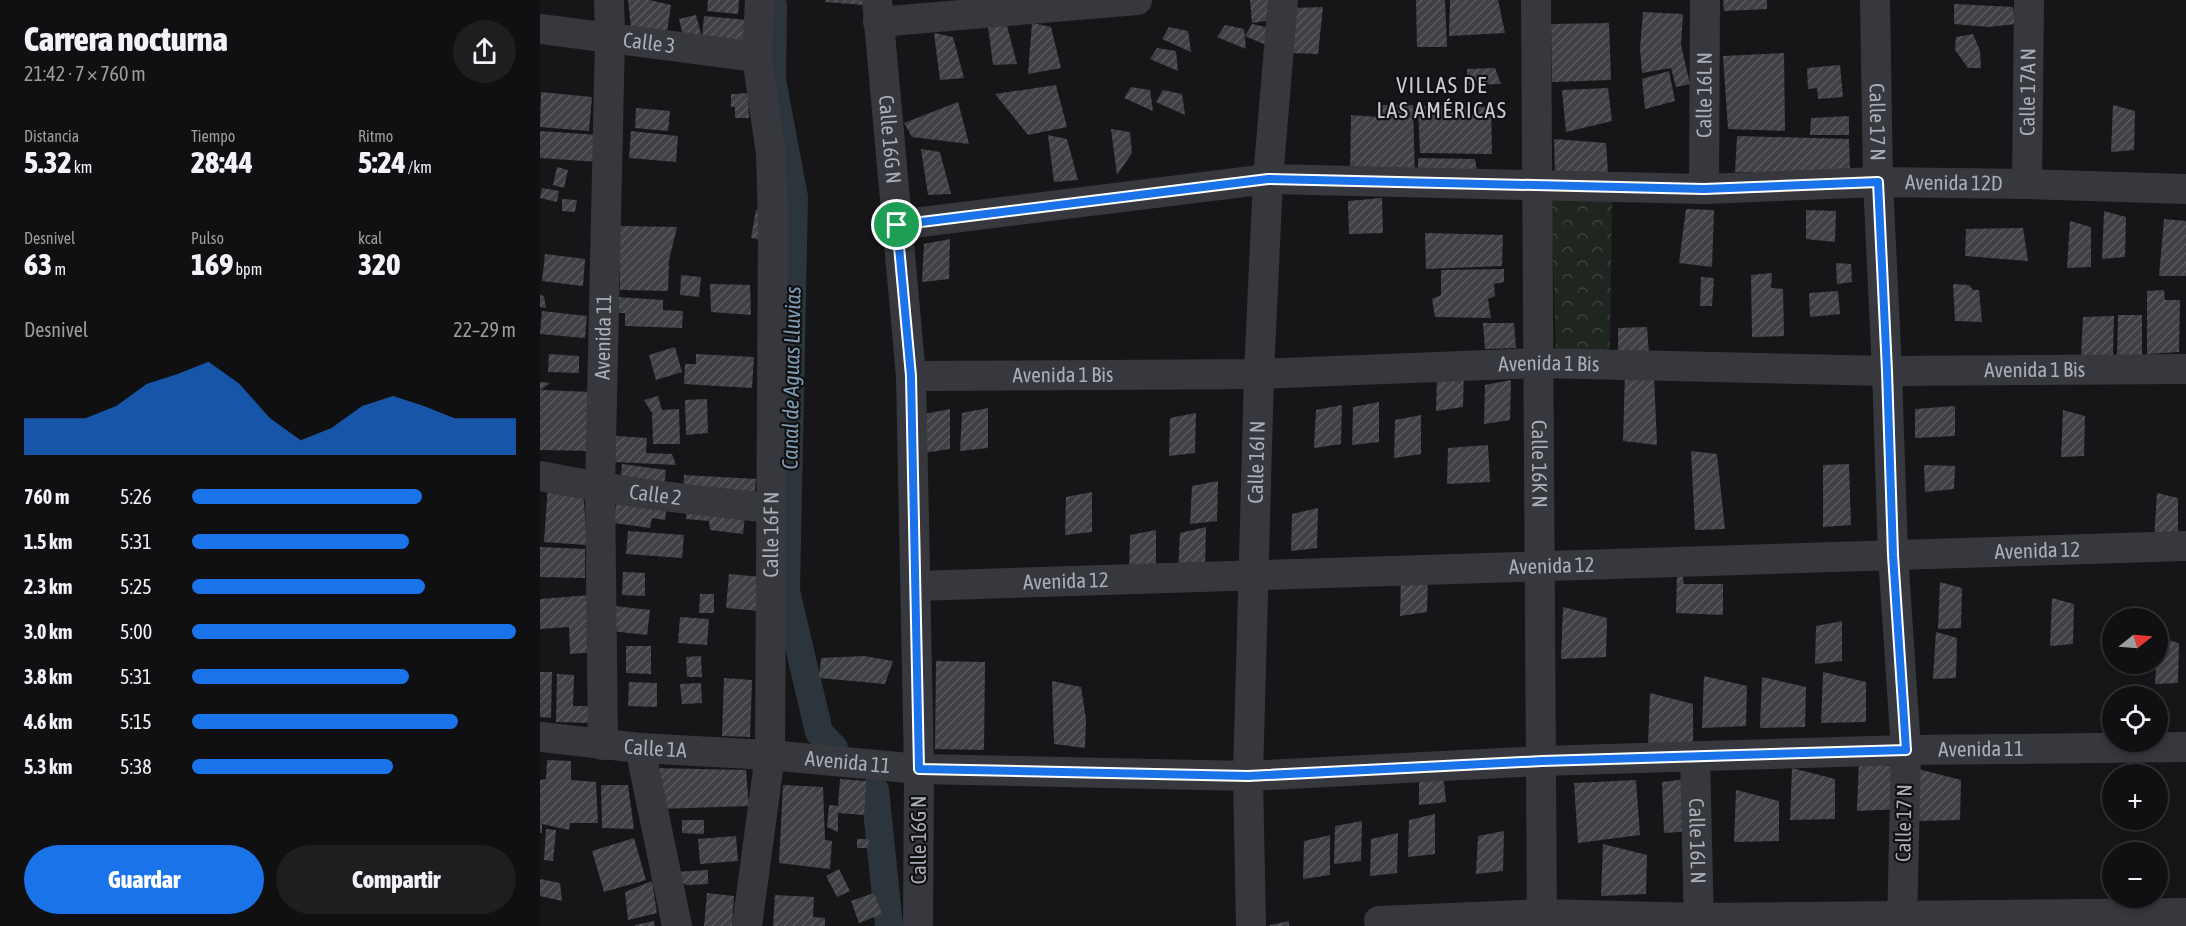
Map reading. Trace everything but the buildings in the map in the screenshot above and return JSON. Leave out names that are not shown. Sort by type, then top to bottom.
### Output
[{"type":"street","name":"Avenida 11","points":[[603,745],[600,488],[609,0]]},
{"type":"street","name":"Calle 16F N","points":[[747,926],[770,755],[773,211],[771,153],[757,57],[760,0]]},
{"type":"street","points":[[877,11],[1137,0]]},
{"type":"street","name":"Calle 16I N","points":[[1251,926],[1248,776],[1259,374],[1268,179],[1283,0]]},
{"type":"street","name":"Calle 16K N","points":[[1536,0],[1542,920]]},
{"type":"street","name":"Calle 16L N","points":[[1704,189],[1705,0]]},
{"type":"street","name":"Calle 17 N","points":[[1875,0],[1878,182],[1893,555],[1906,750],[1902,921]]},
{"type":"street","name":"Calle 17A N","points":[[2027,184],[2030,0]]},
{"type":"street","name":"Calle 16G N","points":[[877,11],[911,376],[919,769],[918,926]]},
{"type":"street","name":"Calle 3","points":[[540,29],[757,57]]},
{"type":"street","name":"Avenida 12D","points":[[897,225],[1268,179],[1704,189],[1878,182],[2186,189]]},
{"type":"street","name":"Avenida 1 Bis","points":[[911,376],[1259,374],[1538,363],[1887,371],[2186,369]]},
{"type":"street","name":"Calle 2","points":[[540,476],[600,488],[771,508]]},
{"type":"street","name":"Avenida 12","points":[[916,586],[2186,546]]},
{"type":"street","name":"Calle 1A","points":[[540,738],[640,748],[770,755]]},
{"type":"street","name":"Avenida 11","points":[[770,755],[919,769],[1248,776],[1542,761],[1906,750],[2186,747]]},
{"type":"street","points":[[640,748],[676,926]]},
{"type":"street","name":"Calle 16L N","points":[[1695,757],[1699,922]]},
{"type":"street","points":[[1379,921],[1902,921],[2186,913]]},
{"type":"green space","points":[[1551,194],[1612,201],[1610,353],[1556,350]]},
{"type":"waterway","name":"Canal de Aguas Lluvias","points":[[773,6],[772,80],[794,197],[786,591],[819,732],[834,748]]},
{"type":"waterway","name":"Canal de Aguas Lluvias","points":[[875,790],[889,926]]},
{"type":"district","name":"VILLAS DE LAS AMÉRICAS","points":[[1442,98]]},
{"type":"route","points":[[1268,179],[1704,189],[1878,182],[1893,555],[1906,750],[1542,761],[1248,776],[919,769],[911,376],[897,225],[1268,179]]}]
